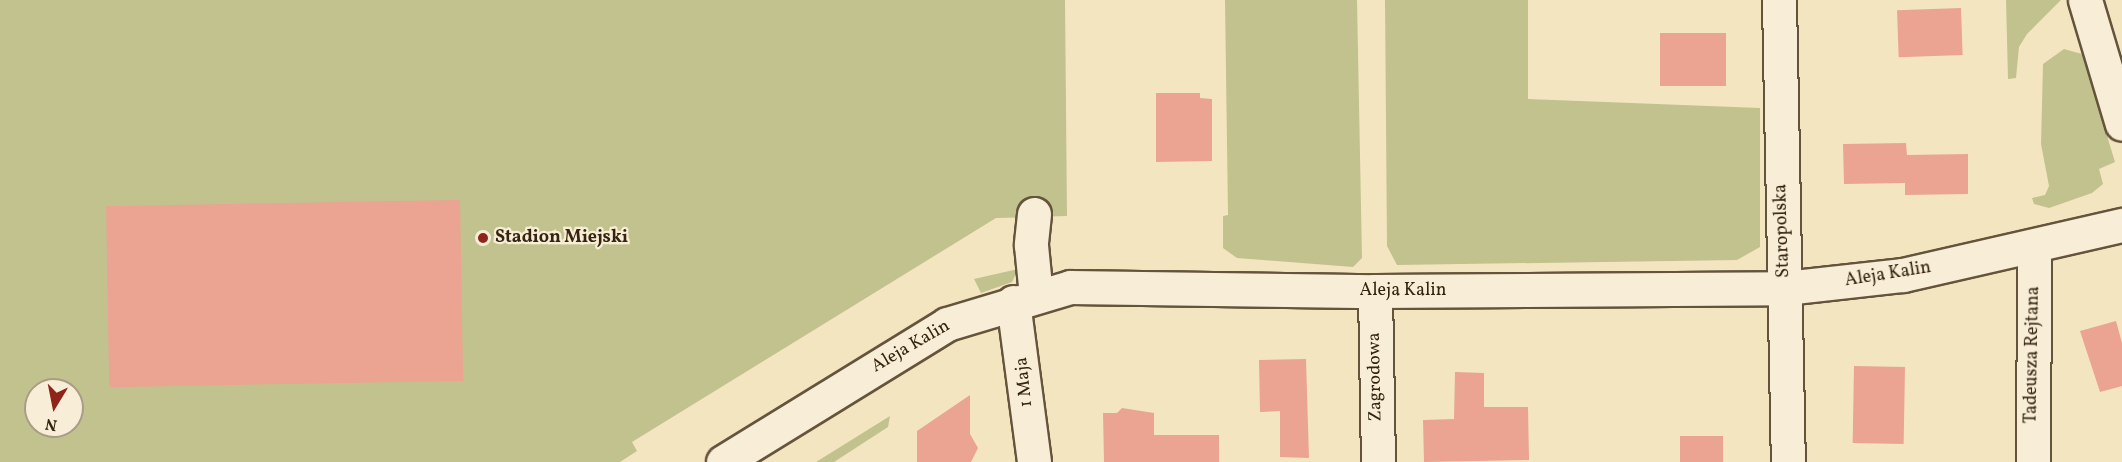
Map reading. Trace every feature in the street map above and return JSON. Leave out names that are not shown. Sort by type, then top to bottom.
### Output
[{"type":"street","name":"Staropolska","points":[[1779,0],[1788,462]]},
{"type":"street","points":[[2085,0],[2122,124]]},
{"type":"street","name":"1 Maja","points":[[1034,214],[1025,299],[1034,462]]},
{"type":"street","name":"Aleja Kalin","points":[[723,462],[933,332],[1025,299],[1093,286],[1375,291],[1785,288],[1903,275],[2034,247],[2122,225]]},
{"type":"street","name":"Tadeusza Rejtana","points":[[2033,462],[2034,247]]},
{"type":"street","name":"Zagrodowa","points":[[1375,291],[1378,462]]},
{"type":"green space","name":"Stadion Miejski","points":[[0,0],[1065,0],[1067,216],[996,218],[632,442],[637,451],[620,462],[0,462]]},
{"type":"green space","points":[[1225,0],[1357,0],[1362,258],[1353,267],[1237,258],[1223,248],[1223,216],[1228,215]]},
{"type":"green space","points":[[1385,0],[1528,0],[1528,99],[1760,108],[1760,247],[1737,260],[1397,265],[1387,246]]},
{"type":"green space","points":[[2006,0],[2061,0],[2027,34],[2019,47],[2016,78],[2008,79]]},
{"type":"green space","points":[[2064,49],[2082,54],[2115,162],[2099,169],[2103,184],[2092,193],[2049,208],[2034,204],[2032,198],[2045,195],[2049,186],[2041,144],[2043,64]]},
{"type":"green space","points":[[1018,269],[1012,282],[981,293],[974,279]]},
{"type":"green space","points":[[890,416],[888,427],[834,462],[816,462]]},
{"type":"building","points":[[1961,8],[1963,55],[1899,57],[1897,10]]},
{"type":"building","points":[[1660,33],[1726,33],[1726,86],[1660,86]]},
{"type":"building","points":[[1156,93],[1200,93],[1200,98],[1212,99],[1212,161],[1156,162]]},
{"type":"building","points":[[1906,143],[1907,155],[1968,154],[1968,194],[1905,195],[1905,183],[1844,184],[1843,144]]},
{"type":"building","points":[[460,200],[463,381],[109,387],[106,206]]},
{"type":"building","points":[[2116,321],[2122,343],[2122,386],[2100,392],[2080,331]]},
{"type":"building","points":[[1306,359],[1309,458],[1280,457],[1280,411],[1260,412],[1259,360]]},
{"type":"building","points":[[1854,366],[1905,367],[1904,444],[1853,443]]},
{"type":"building","points":[[1455,372],[1484,373],[1484,407],[1528,407],[1529,460],[1424,462],[1423,420],[1454,419]]},
{"type":"building","points":[[970,395],[970,434],[978,448],[971,462],[917,462],[917,431]]},
{"type":"building","points":[[1122,408],[1154,413],[1154,435],[1219,435],[1219,462],[1104,462],[1103,413],[1117,413]]},
{"type":"building","points":[[1680,436],[1723,436],[1723,462],[1680,462]]},
{"type":"place","name":"Stadion Miejski","points":[[483,238]]}]
